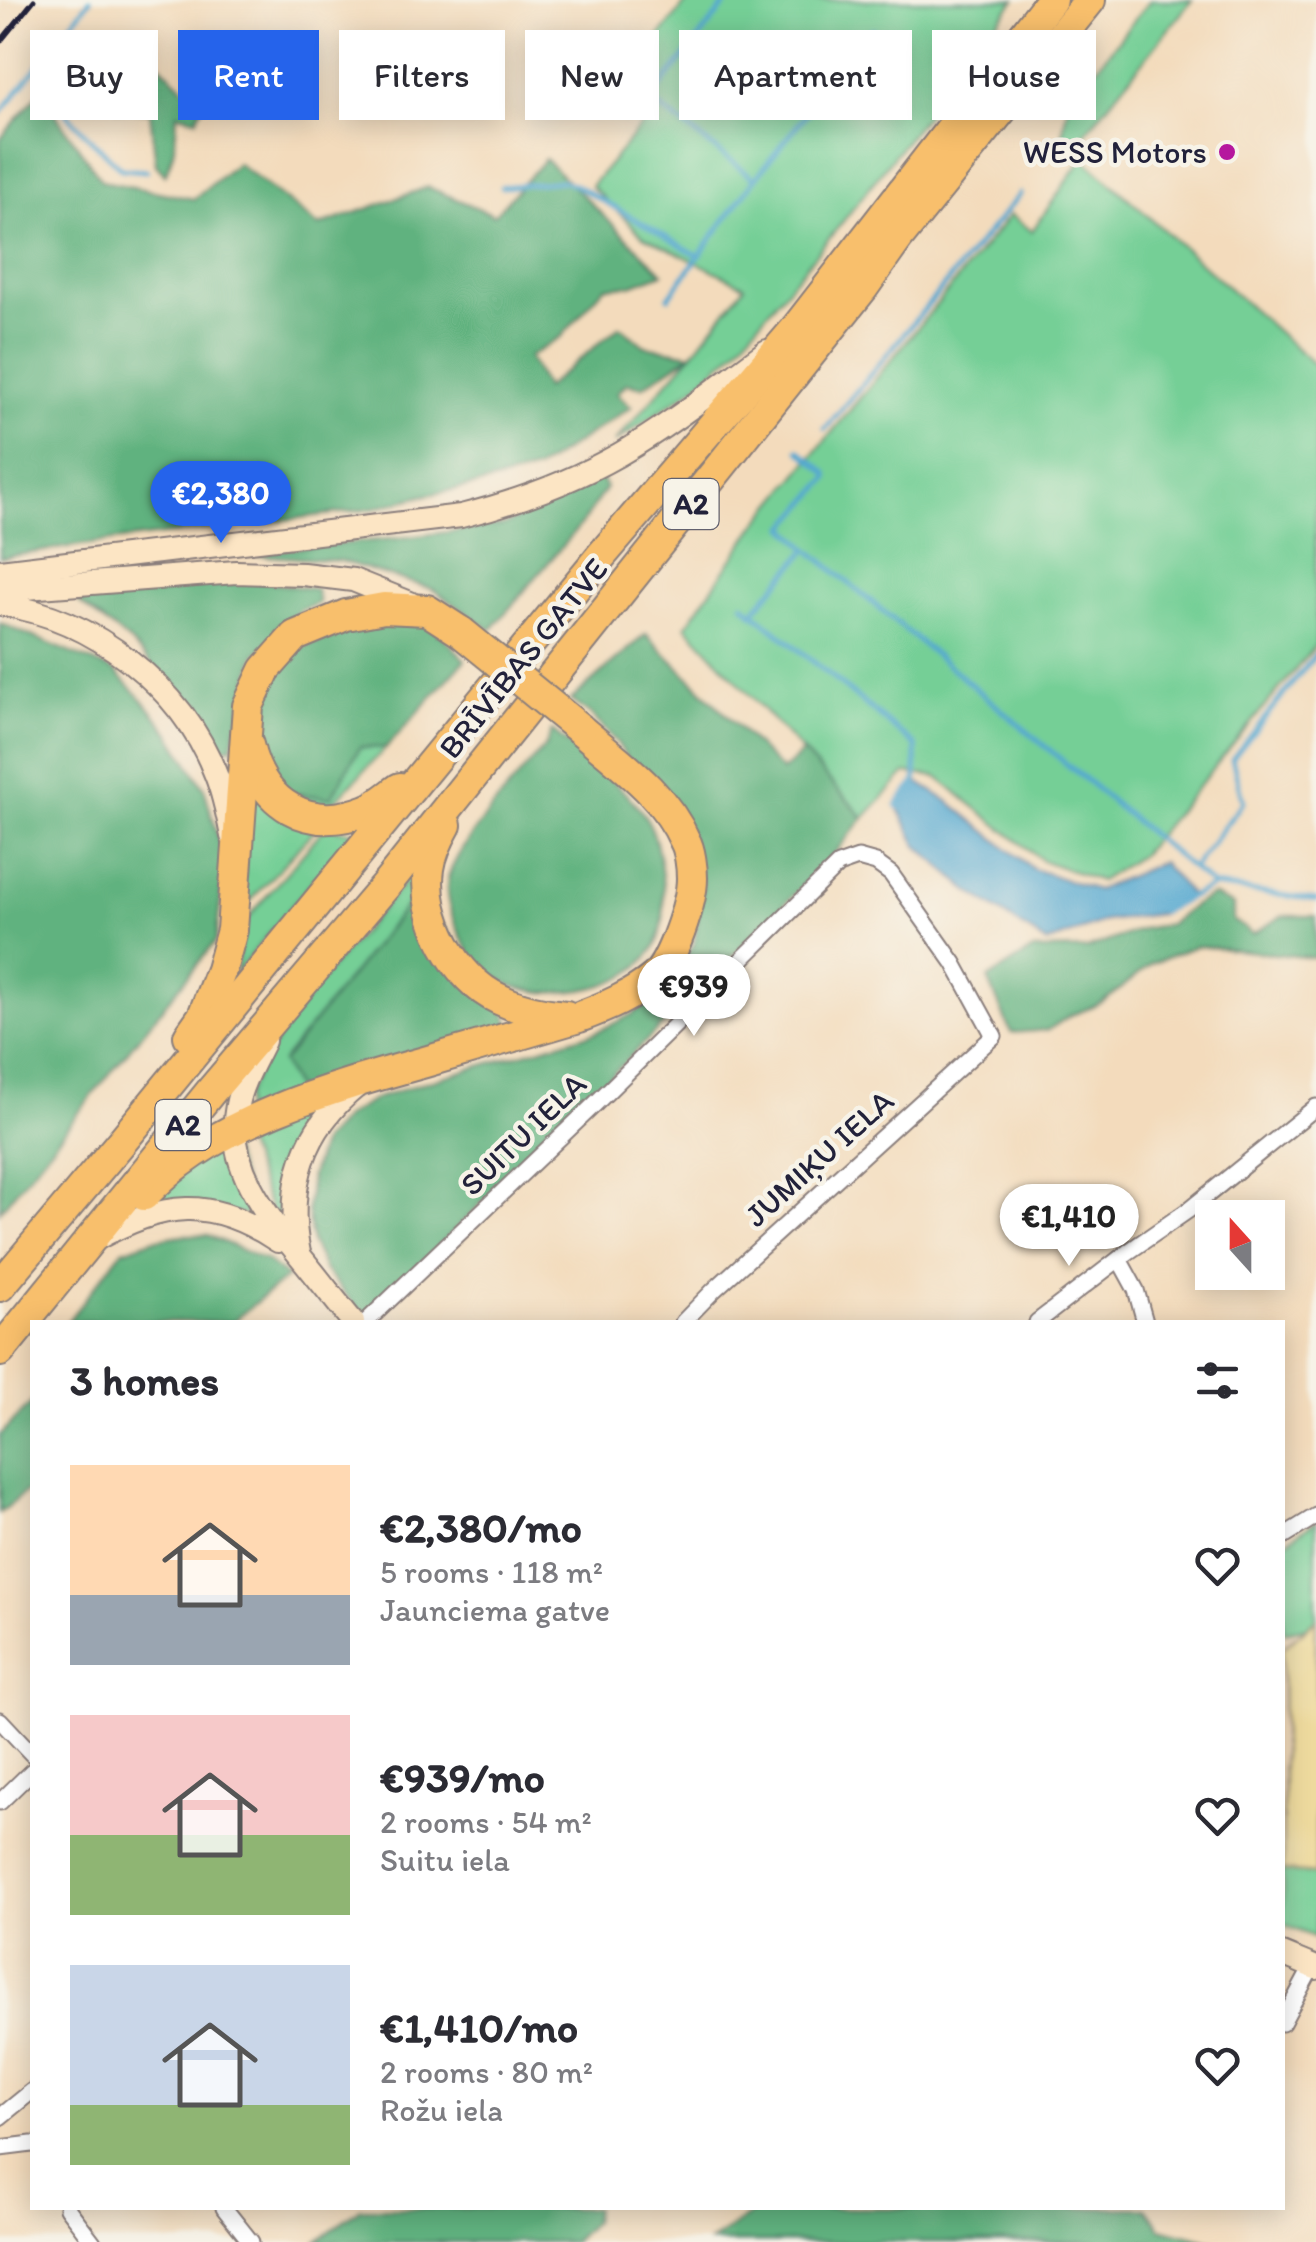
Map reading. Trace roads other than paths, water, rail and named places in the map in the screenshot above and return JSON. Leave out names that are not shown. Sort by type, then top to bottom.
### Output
[{"type":"highway","name":"BRĪVĪBAS GATVE","points":[[0,1286],[601,556],[794,331],[1051,0]]},
{"type":"highway","name":"BRĪVĪBAS GATVE","points":[[0,1351],[99,1237],[281,1007],[519,720],[1090,0]]},
{"type":"highway","points":[[99,1237],[155,1183],[234,1129],[311,1096],[580,1017],[612,1005],[658,976],[678,941],[692,880],[687,843],[666,809],[630,772],[461,632],[427,610],[384,608],[332,621],[296,636],[265,670],[248,706],[236,894],[232,930],[221,970],[203,1016],[138,1102],[122,1140]]},
{"type":"highway","points":[[519,720],[508,745],[448,820],[436,843],[429,868],[431,909],[442,941],[464,973],[495,998],[537,1014],[580,1017]]},
{"type":"highway","points":[[245,732],[252,764],[274,799],[315,818],[335,818],[370,809],[431,766]]},
{"type":"main road","points":[[0,571],[461,516],[493,508],[572,478],[622,452],[794,331]]},
{"type":"main road","points":[[0,590],[236,572],[302,574],[352,580],[427,610]]},
{"type":"main road","points":[[0,604],[24,607],[78,628],[121,653],[176,705],[197,736],[216,776],[236,852]]},
{"type":"main road","points":[[281,1007],[239,1093],[234,1129],[239,1162],[267,1216],[351,1320]]},
{"type":"main road","points":[[300,1256],[294,1232],[296,1191],[306,1148],[335,1104],[368,1078]]},
{"type":"main road","points":[[99,1237],[152,1213],[190,1208],[236,1217],[300,1256]]},
{"type":"main road","points":[[1285,1955],[1314,1967]]},
{"type":"street","name":"SUITU IELA","points":[[368,1320],[838,865],[858,858],[876,863],[891,874],[954,963],[994,1036]]},
{"type":"street","name":"JUMIĶU IELA","points":[[684,1320],[994,1036]]},
{"type":"street","points":[[1040,1320],[1316,1108]]},
{"type":"street","points":[[1124,1255],[1144,1320]]},
{"type":"street","points":[[1285,1536],[1316,1516]]},
{"type":"street","points":[[0,1720],[30,1752]]},
{"type":"street","points":[[0,1802],[30,1773]]},
{"type":"street","points":[[1285,2018],[1314,1967]]},
{"type":"street","points":[[0,2116],[30,2094]]},
{"type":"street","points":[[0,2148],[30,2149]]},
{"type":"street","points":[[69,2210],[93,2242]]},
{"type":"street","points":[[226,2210],[251,2242]]},
{"type":"water","points":[[916,781],[948,801],[1033,869],[1097,890],[1162,862],[1192,897],[1159,914],[1106,921],[1047,943],[966,889],[917,845],[897,805]]},
{"type":"waterway","points":[[0,114],[90,0]]},
{"type":"waterway","points":[[729,0],[654,99],[755,179]]},
{"type":"waterway","points":[[669,297],[755,179],[873,29]]},
{"type":"waterway","points":[[73,120],[121,169],[147,171]]},
{"type":"waterway","points":[[501,187],[563,181],[699,256]]},
{"type":"waterway","points":[[825,429],[1020,194]]},
{"type":"waterway","points":[[799,450],[828,478],[786,527],[1212,885]]},
{"type":"waterway","points":[[752,613],[808,549]]},
{"type":"waterway","points":[[743,604],[916,746],[916,781],[899,807]]},
{"type":"waterway","points":[[1193,868],[1243,802],[1232,759],[1316,654]]},
{"type":"waterway","points":[[1161,912],[1213,886],[1316,900]]},
{"type":"railway","points":[[0,42],[34,0]]},
{"type":"place","name":"WESS Motors","points":[[1227,152]]}]
